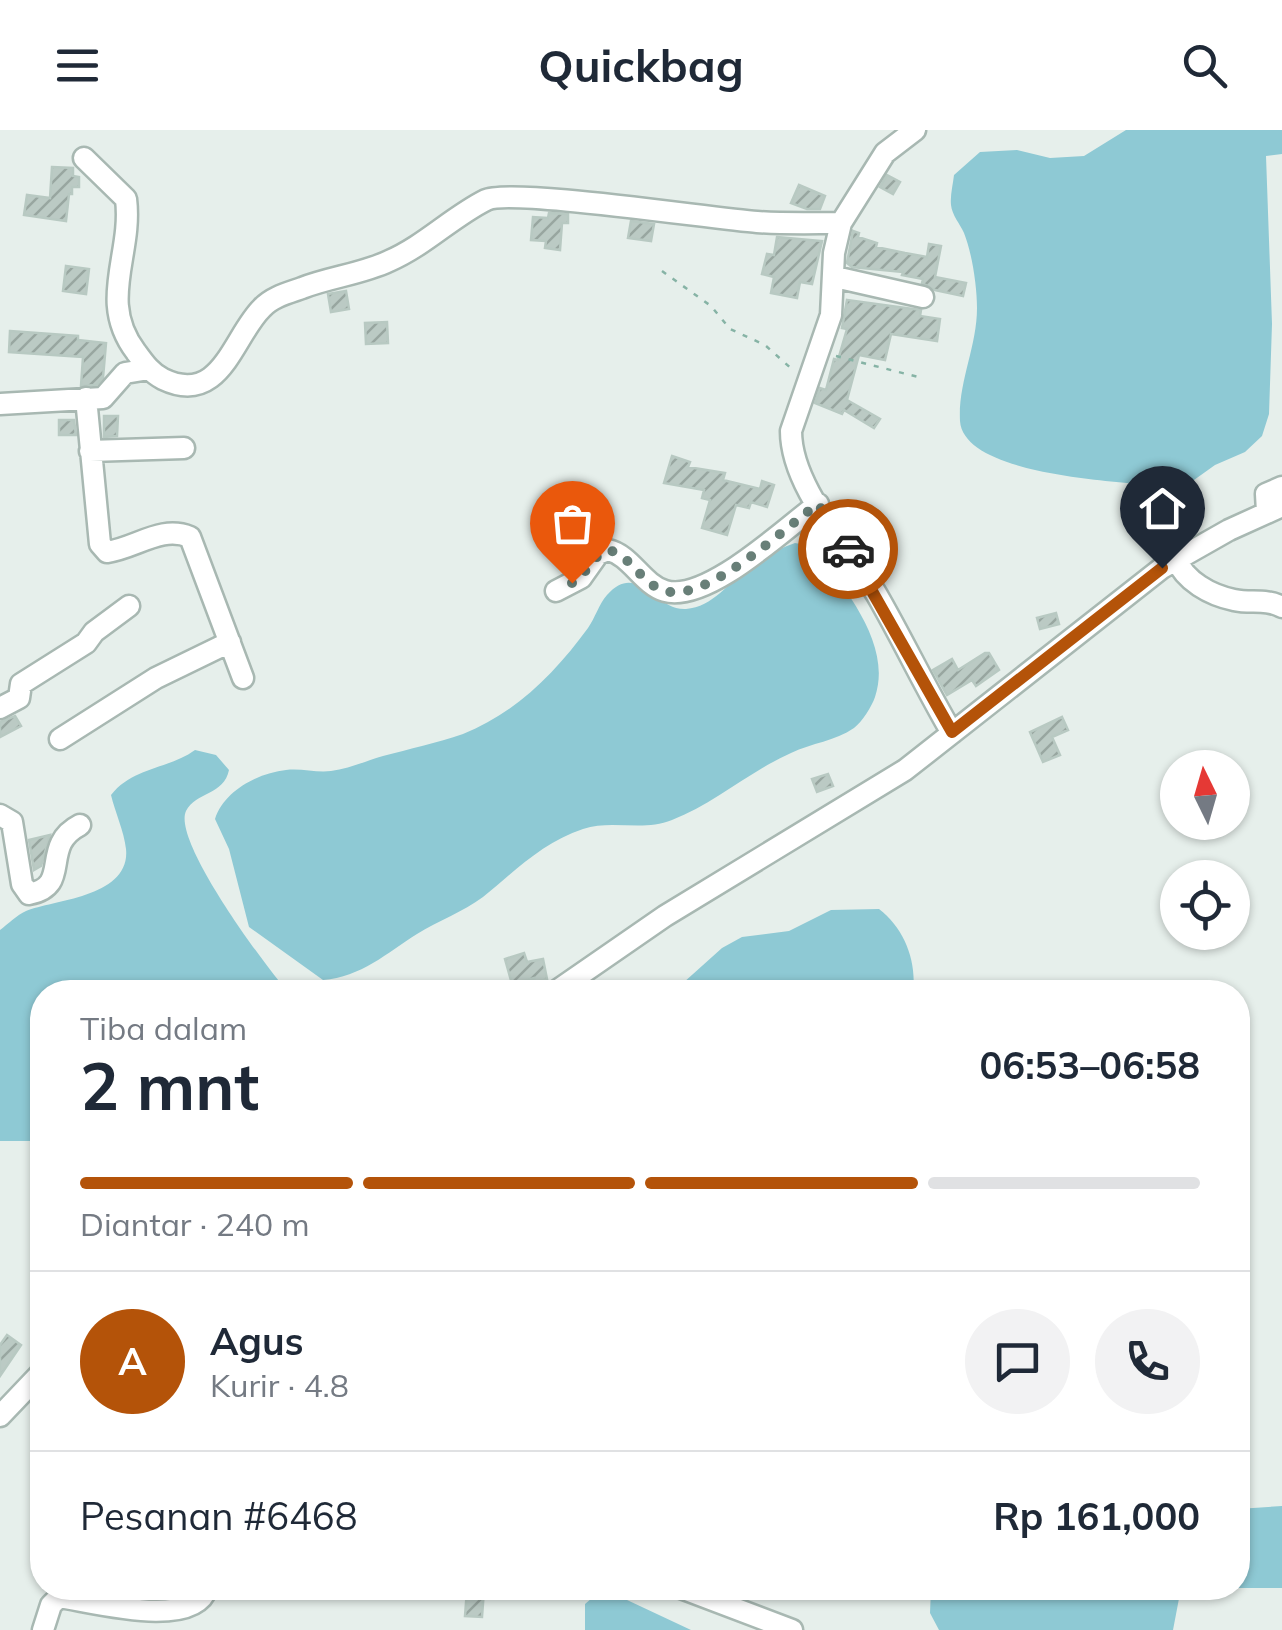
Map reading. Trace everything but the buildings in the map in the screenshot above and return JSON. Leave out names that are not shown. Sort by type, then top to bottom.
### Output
[{"type":"street","points":[[916,130],[885,153],[841,223],[834,253],[831,315],[791,431],[791,448],[802,478],[875,592],[916,673],[952,732]]},
{"type":"street","points":[[84,158],[126,199],[116,308],[122,330],[149,369],[176,383],[208,380],[222,369],[259,310],[275,298],[387,262],[496,197],[761,223],[841,223]]},
{"type":"street","points":[[835,277],[923,297]]},
{"type":"street","points":[[0,404],[106,396],[125,373],[149,369]]},
{"type":"street","points":[[86,398],[102,548],[114,551],[159,534],[190,536],[243,678]]},
{"type":"street","points":[[90,451],[184,448]]},
{"type":"street","points":[[572,980],[665,916],[904,770],[1119,600],[1176,560],[1274,509],[1266,494],[1282,487]]},
{"type":"street","points":[[556,591],[581,578],[598,554],[608,550],[620,554],[654,586],[668,592],[696,590],[720,577],[818,504]]},
{"type":"street","points":[[1176,560],[1182,574],[1192,583],[1234,600],[1261,600],[1282,606]]},
{"type":"street","points":[[0,708],[20,698],[21,684],[86,643],[94,632],[129,606]]},
{"type":"street","points":[[60,739],[156,678],[230,642]]},
{"type":"street","points":[[0,816],[12,822],[22,884],[29,894],[42,891],[53,880],[59,842],[80,825]]},
{"type":"street","points":[[0,1416],[30,1385]]},
{"type":"street","points":[[43,1630],[51,1605],[57,1600]]},
{"type":"street","points":[[76,1600],[125,1609],[184,1609],[202,1600]]},
{"type":"street","points":[[713,1600],[792,1630]]},
{"type":"path","points":[[662,271],[711,306],[730,330],[765,345],[807,381]]},
{"type":"path","points":[[819,352],[922,378]]},
{"type":"water","points":[[1126,130],[1282,130],[1282,154],[1266,156],[1272,324],[1269,414],[1262,436],[1245,452],[1215,465],[1187,485],[1175,487],[1089,479],[1018,466],[989,455],[969,440],[960,421],[977,308],[969,250],[951,205],[954,175],[980,152],[1017,150],[1050,158],[1084,156]]},
{"type":"water","points":[[795,543],[816,547],[871,637],[879,677],[875,697],[854,728],[776,760],[672,820],[650,825],[594,826],[555,841],[475,902],[350,974],[323,980],[249,927],[229,849],[215,819],[226,800],[243,785],[286,770],[344,769],[463,734],[500,715],[548,676],[588,628],[604,599],[618,586],[637,585],[675,608],[696,607],[713,599],[760,560]]},
{"type":"water","points":[[195,750],[216,755],[229,770],[222,784],[186,811],[185,826],[206,875],[279,980],[30,980],[30,1141],[0,1141],[0,930],[26,911],[88,894],[116,877],[124,865],[126,849],[111,795],[140,773]]},
{"type":"water","points":[[879,909],[902,935],[914,980],[686,980],[722,948],[742,937],[789,931],[831,910]]},
{"type":"water","points":[[1282,1506],[1282,1588],[1250,1588],[1250,1508]]},
{"type":"water","points":[[590,1600],[627,1600],[691,1630],[585,1630],[585,1604]]},
{"type":"water","points":[[931,1600],[1179,1600],[1173,1630],[939,1630],[930,1613]]},
{"type":"way so far","points":[[572,583],[581,578],[598,554],[614,550],[654,586],[668,592],[696,590],[720,577],[818,504],[848,549]]},
{"type":"route","points":[[848,549],[952,732],[1162,568]]}]
